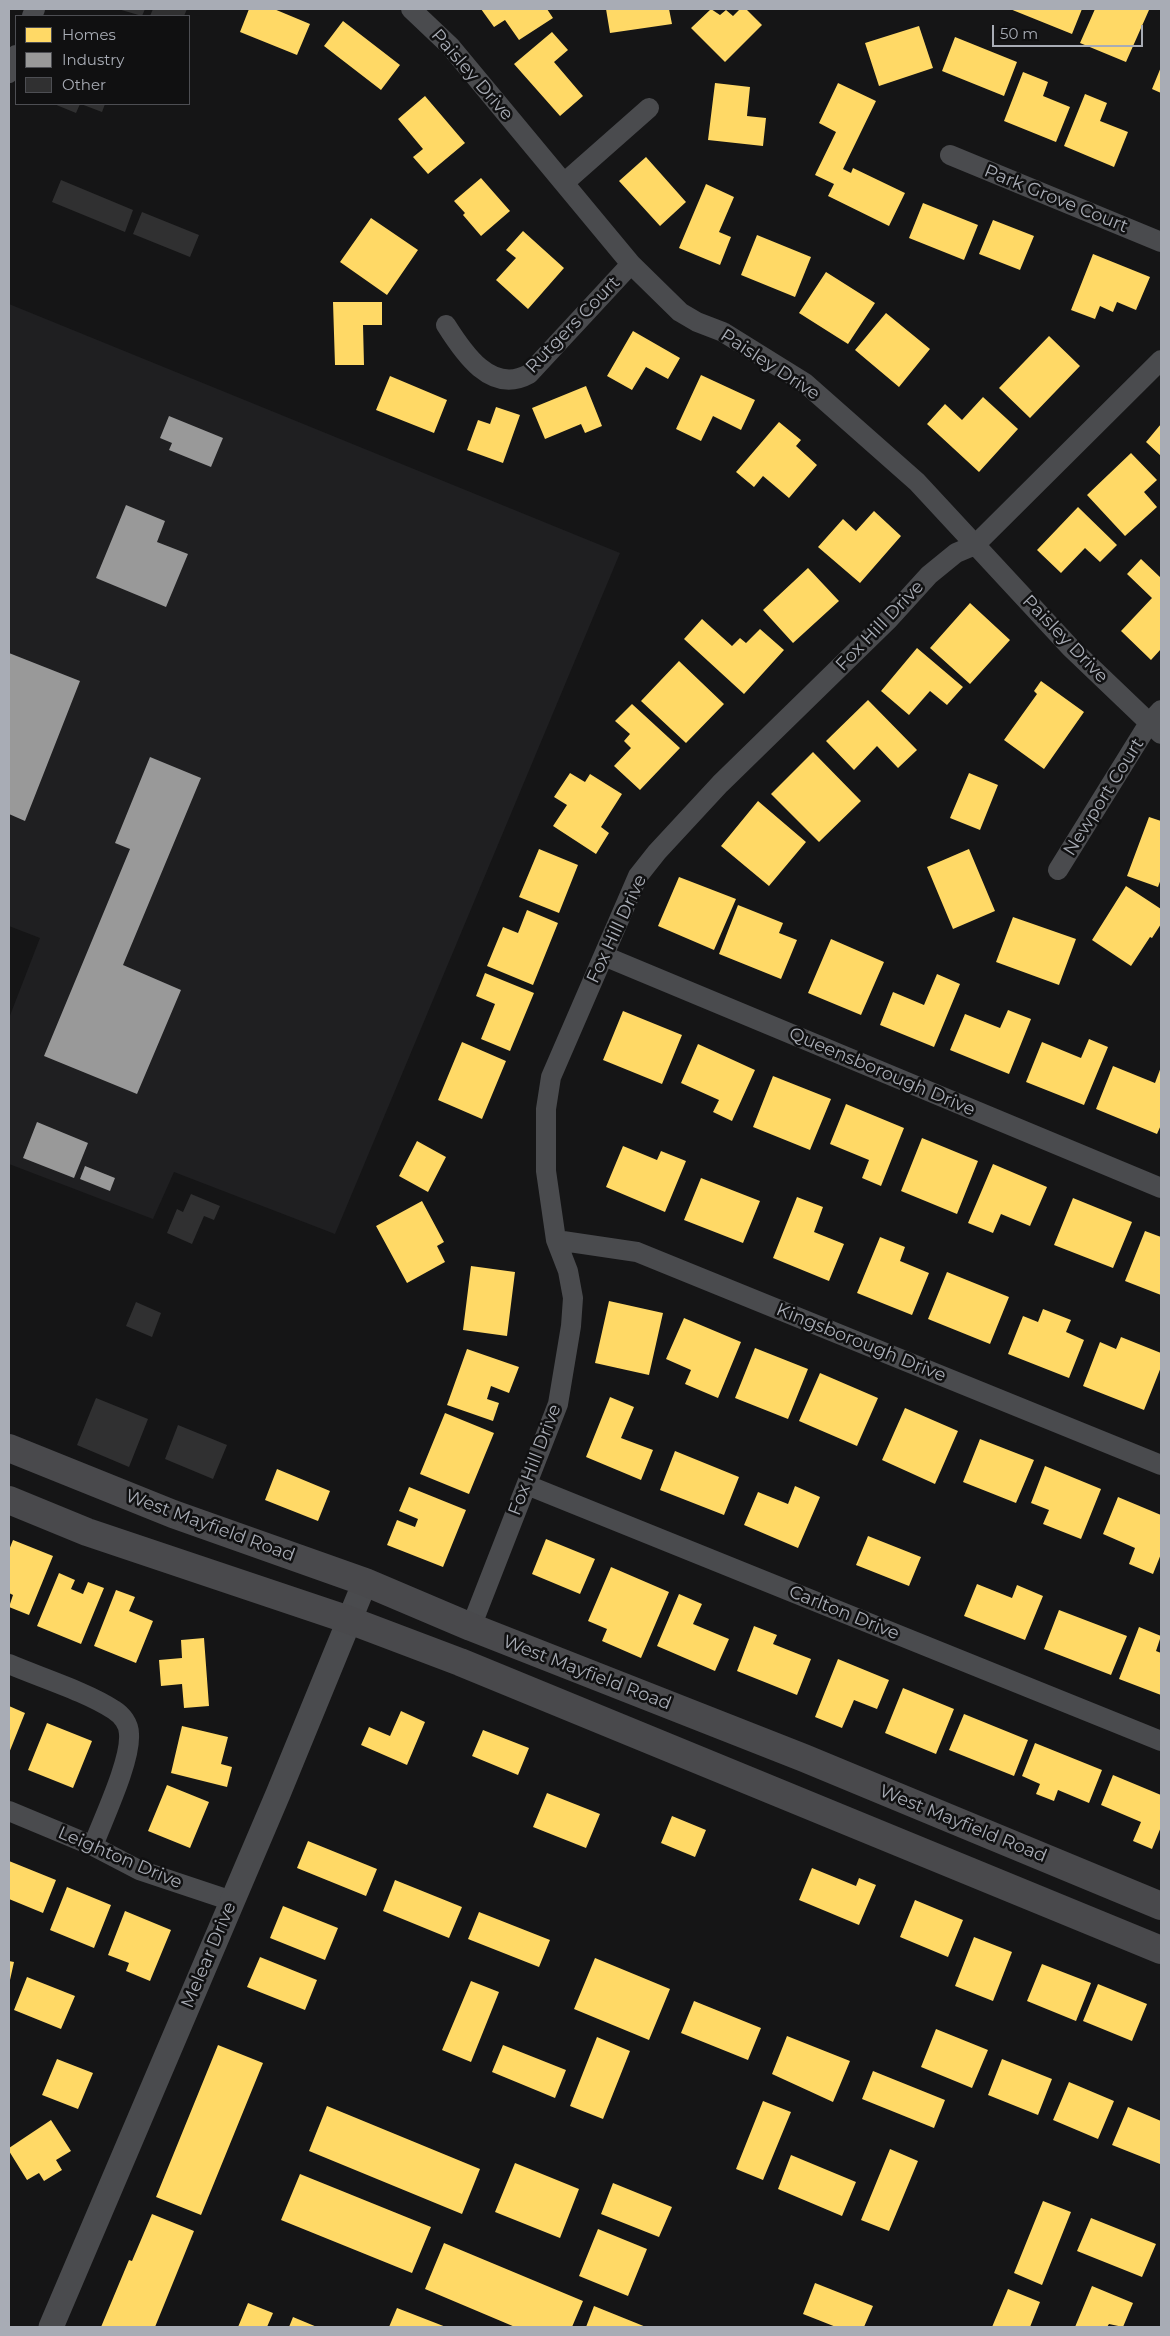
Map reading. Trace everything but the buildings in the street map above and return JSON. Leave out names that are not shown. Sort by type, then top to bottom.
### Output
[{"type":"main road","name":"West Mayfield Road","points":[[9,1448],[173,1514],[365,1582],[471,1627],[804,1758],[1161,1906]]},
{"type":"main road","name":"West Mayfield Road","points":[[9,1500],[87,1532],[349,1620],[460,1662],[1161,1950]]},
{"type":"street","name":"Paisley Drive","points":[[411,9],[450,46],[632,264],[680,312],[697,322],[723,332],[805,383],[917,482],[1070,647],[1157,722]]},
{"type":"street","points":[[9,74],[15,58]]},
{"type":"street","points":[[564,183],[649,108]]},
{"type":"street","name":"Park Grove Court","points":[[950,155],[1161,242]]},
{"type":"street","name":"Rutgers Court","points":[[446,325],[465,354],[482,371],[510,380],[521,378],[529,374],[632,264]]},
{"type":"street","name":"Fox Hill Drive","points":[[471,1627],[558,1404],[571,1326],[571,1289],[568,1271],[556,1240],[546,1171],[547,1101],[552,1077],[638,876],[657,852],[720,784],[889,619],[929,575],[956,552],[975,545],[1161,360]]},
{"type":"street","name":"Newport Court","points":[[1058,870],[1157,722]]},
{"type":"street","name":"Queensborough Drive","points":[[604,956],[1161,1188]]},
{"type":"street","name":"Kingsborough Drive","points":[[556,1240],[637,1252],[1161,1465]]},
{"type":"street","name":"Carlton Drive","points":[[526,1485],[1161,1741]]},
{"type":"street","name":"Melear Drive","points":[[51,2327],[232,1902],[365,1582]]},
{"type":"street","points":[[9,1664],[100,1702],[115,1711],[126,1721],[130,1733],[128,1752],[93,1846]]},
{"type":"street","name":"Leighton Drive","points":[[9,1811],[93,1846],[140,1870],[232,1902]]},
{"type":"shaded area","points":[[9,304],[620,553],[335,1234],[174,1172],[153,1219],[9,1164],[9,1018],[40,938],[9,926]]}]
